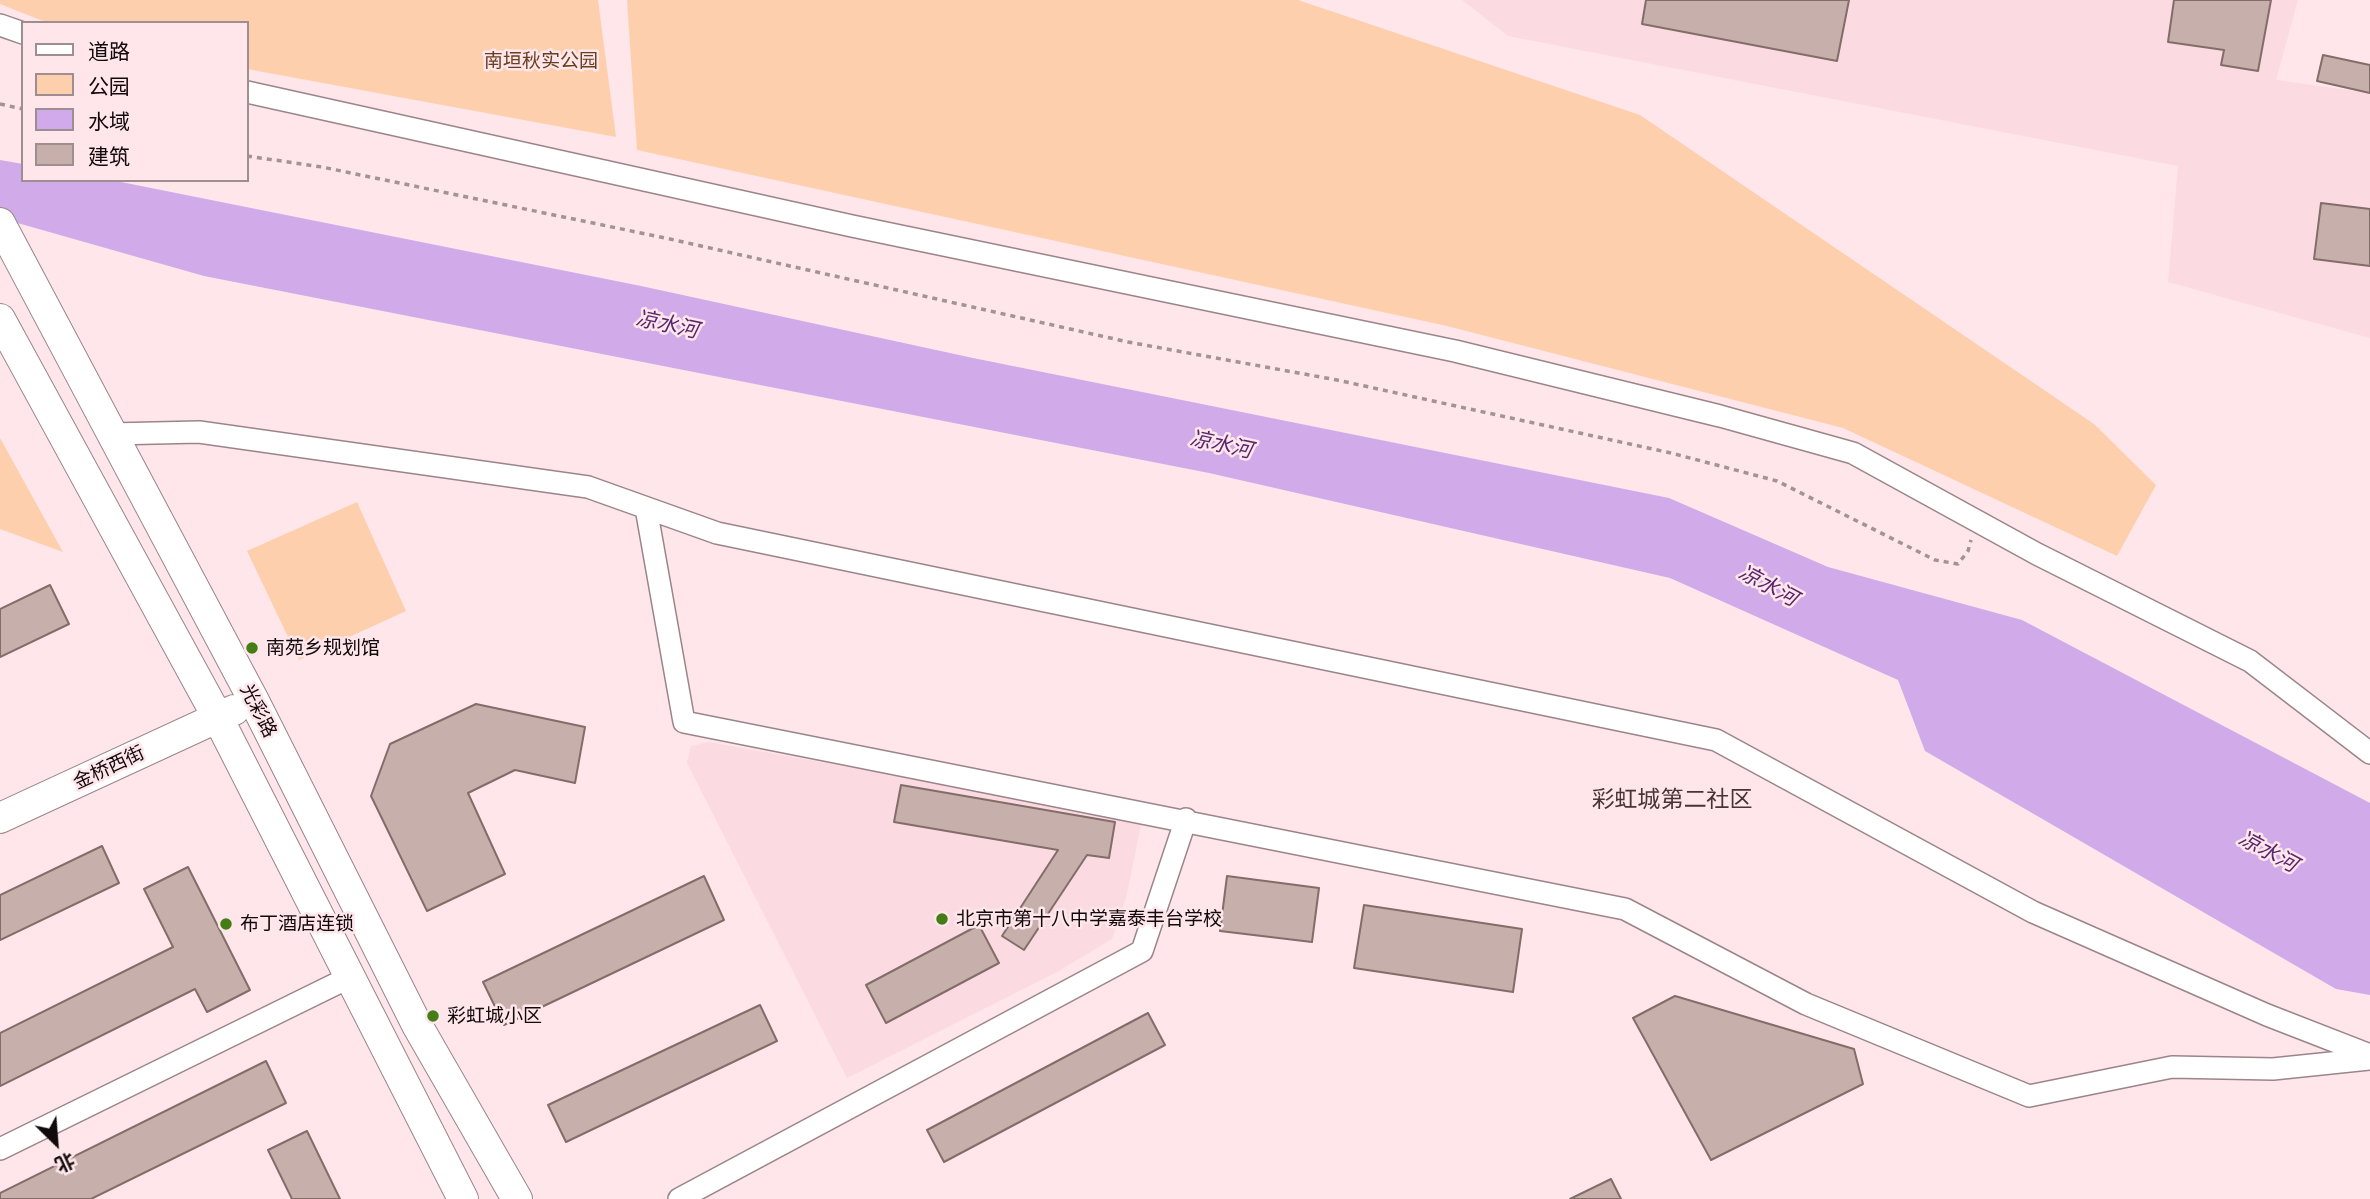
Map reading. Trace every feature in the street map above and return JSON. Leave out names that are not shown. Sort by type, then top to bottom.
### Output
[{"type":"main road","name":"光彩路","points":[[0,223],[83,384],[254,701],[417,1025],[517,1199]]},
{"type":"main road","name":"光彩路","points":[[0,319],[218,718],[463,1199]]},
{"type":"main road","name":"金桥西街","points":[[0,818],[254,701]]},
{"type":"street","points":[[0,25],[21,32]]},
{"type":"street","points":[[248,92],[852,226],[1455,351],[1707,412],[1853,453],[1976,521],[2250,661],[2370,753]]},
{"type":"street","points":[[111,434],[199,432],[588,487],[717,533],[1716,740],[2033,912],[2267,1015],[2370,1057]]},
{"type":"street","points":[[646,508],[684,722],[1186,819],[1625,909],[1806,1004],[2029,1096],[2172,1067],[2273,1069],[2370,1057]]},
{"type":"street","points":[[679,1199],[1142,951],[1186,819]]},
{"type":"street","points":[[0,1149],[350,977]]},
{"type":"path","points":[[0,104],[21,109]]},
{"type":"path","points":[[248,156],[322,167],[656,236],[1128,342],[1337,380],[1671,453],[1777,481],[1935,560],[1958,564],[1968,551],[1976,521]]},
{"type":"shaded area","points":[[1462,0],[2298,0],[2276,80],[2370,93],[2370,338],[2168,282],[2178,166],[1508,36]]},
{"type":"shaded area","name":"北京市第十八中学嘉泰丰台学校","points":[[709,742],[1142,820],[1126,898],[1112,939],[1059,971],[847,1078],[687,763],[691,746]]},
{"type":"green space","name":"南垣秋实公园","points":[[0,0],[598,0],[616,137],[248,69],[248,21],[43,21],[0,4]]},
{"type":"green space","points":[[627,0],[1298,0],[1640,115],[2094,424],[2156,485],[2117,556],[1843,428],[1447,326],[637,150]]},
{"type":"green space","points":[[0,438],[63,552],[0,529]]},
{"type":"green space","points":[[357,502],[406,611],[299,660],[247,551]]},
{"type":"water","name":"凉水河","points":[[0,160],[21,164],[21,182],[121,182],[641,286],[973,358],[1669,498],[1828,567],[2022,620],[2370,803],[2370,995],[2336,989],[1925,751],[1898,680],[1670,578],[1209,473],[204,276],[0,218]]},
{"type":"building","points":[[1646,0],[1849,0],[1837,61],[1642,24]]},
{"type":"building","points":[[2174,0],[2271,0],[2258,71],[2221,65],[2224,50],[2168,42]]},
{"type":"building","points":[[2323,55],[2370,65],[2370,93],[2317,81]]},
{"type":"building","points":[[2321,203],[2370,209],[2370,266],[2314,259]]},
{"type":"building","points":[[50,585],[69,624],[0,657],[0,609]]},
{"type":"building","points":[[476,704],[585,727],[575,783],[515,770],[468,793],[505,874],[427,911],[371,796],[390,744]]},
{"type":"building","points":[[901,785],[1115,822],[1109,858],[1087,855],[1024,950],[1002,936],[1058,850],[894,822]]},
{"type":"building","points":[[102,846],[119,883],[0,940],[0,895]]},
{"type":"building","points":[[188,867],[250,990],[207,1012],[195,989],[0,1086],[0,1033],[173,947],[144,889]]},
{"type":"building","points":[[704,876],[724,920],[504,1025],[483,982]]},
{"type":"building","points":[[1227,876],[1319,888],[1312,942],[1220,931]]},
{"type":"building","points":[[1364,905],[1522,929],[1513,992],[1354,968]]},
{"type":"building","points":[[979,925],[999,963],[886,1023],[866,985]]},
{"type":"building","points":[[1675,996],[1854,1049],[1863,1084],[1711,1160],[1633,1018]]},
{"type":"building","points":[[760,1005],[777,1041],[566,1142],[548,1105]]},
{"type":"building","points":[[1148,1013],[1165,1045],[944,1162],[927,1130]]},
{"type":"building","points":[[266,1061],[286,1103],[91,1199],[0,1199],[0,1193]]},
{"type":"building","points":[[307,1131],[340,1199],[292,1199],[268,1150]]},
{"type":"building","points":[[1611,1179],[1621,1199],[1570,1199]]},
{"type":"place","name":"南苑乡规划馆","points":[[252,648]]},
{"type":"place","name":"北京市第十八中学嘉泰丰台学校","points":[[942,919]]},
{"type":"place","name":"布丁酒店连锁","points":[[226,924]]},
{"type":"place","name":"彩虹城小区","points":[[433,1016]]},
{"type":"district","name":"彩虹城第二社区","points":[[1672,800]]}]
